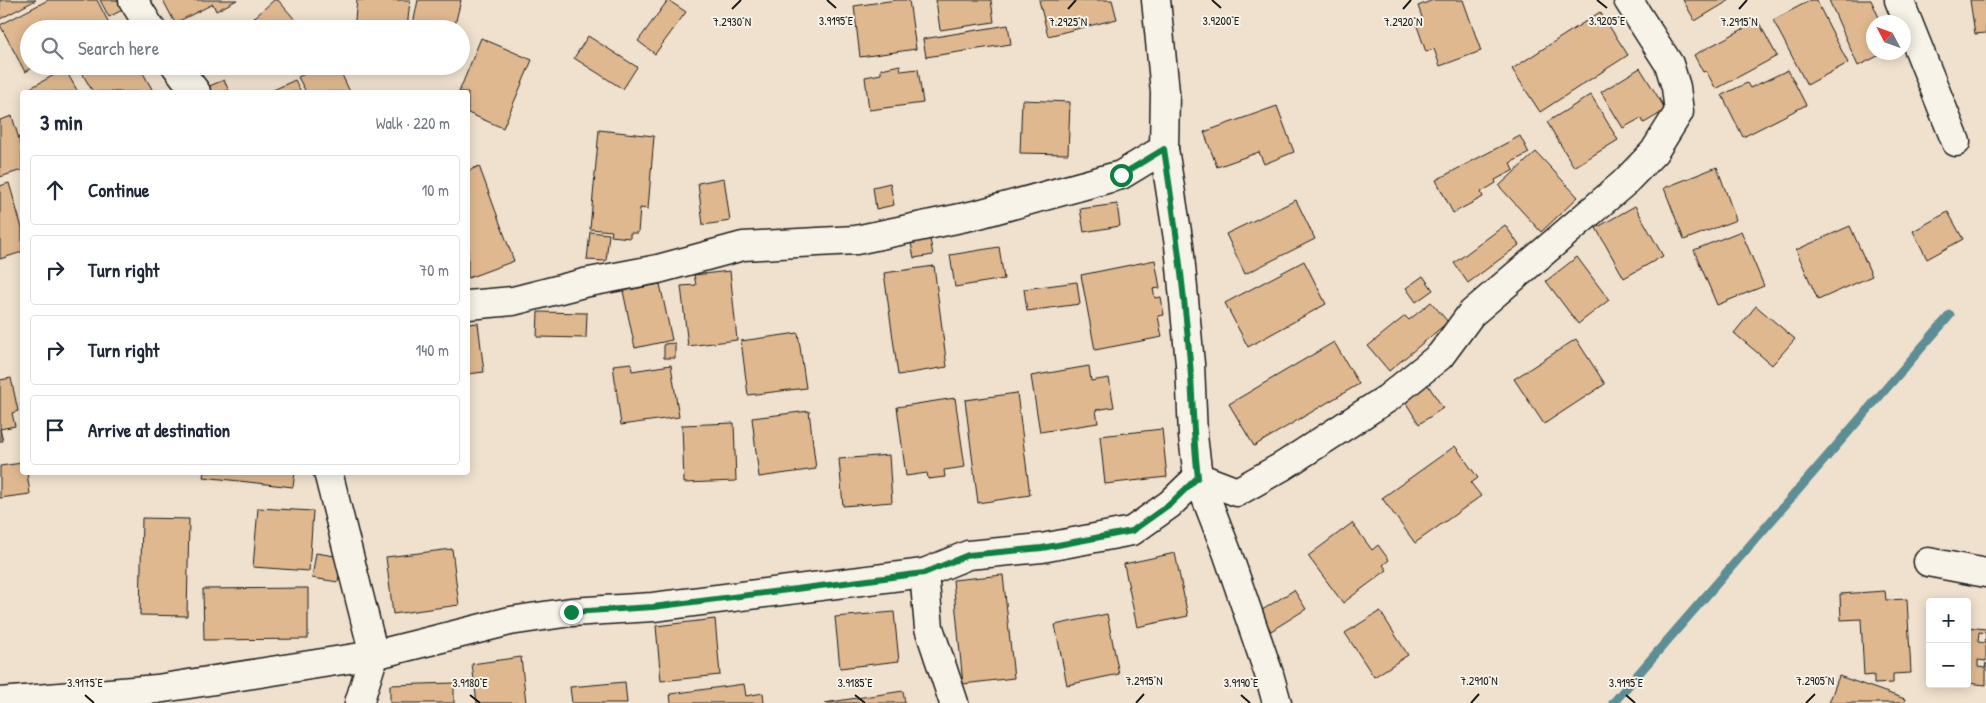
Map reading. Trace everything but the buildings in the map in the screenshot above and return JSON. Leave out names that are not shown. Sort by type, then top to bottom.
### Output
[{"type":"street","points":[[133,0],[145,20]]},
{"type":"street","points":[[1156,0],[1166,92],[1164,149],[1179,245],[1190,364],[1193,436],[1198,477],[1227,552],[1269,674],[1277,703]]},
{"type":"street","points":[[1198,477],[1237,492],[1283,466],[1388,398],[1440,356],[1471,314],[1623,184],[1654,152],[1679,112],[1676,88],[1669,64],[1628,0]]},
{"type":"street","points":[[1899,0],[1956,142]]},
{"type":"street","points":[[183,75],[194,90]]},
{"type":"street","points":[[470,305],[512,301],[584,283],[658,269],[743,246],[856,240],[975,215],[1121,175],[1164,149]]},
{"type":"street","points":[[329,475],[374,655],[359,703]]},
{"type":"street","points":[[0,702],[157,689],[374,655],[510,620],[571,612],[653,607],[924,573],[968,555],[1042,548],[1132,531],[1170,504],[1198,477]]},
{"type":"street","points":[[1928,562],[1986,573]]},
{"type":"street","points":[[924,573],[929,628],[954,703]]},
{"type":"waterway","points":[[1613,703],[1950,315]]},
{"type":"route","points":[[571,612],[653,607],[924,573],[968,555],[1042,548],[1132,531],[1170,504],[1198,477],[1193,436],[1190,364],[1179,245],[1164,149],[1121,175]]}]
